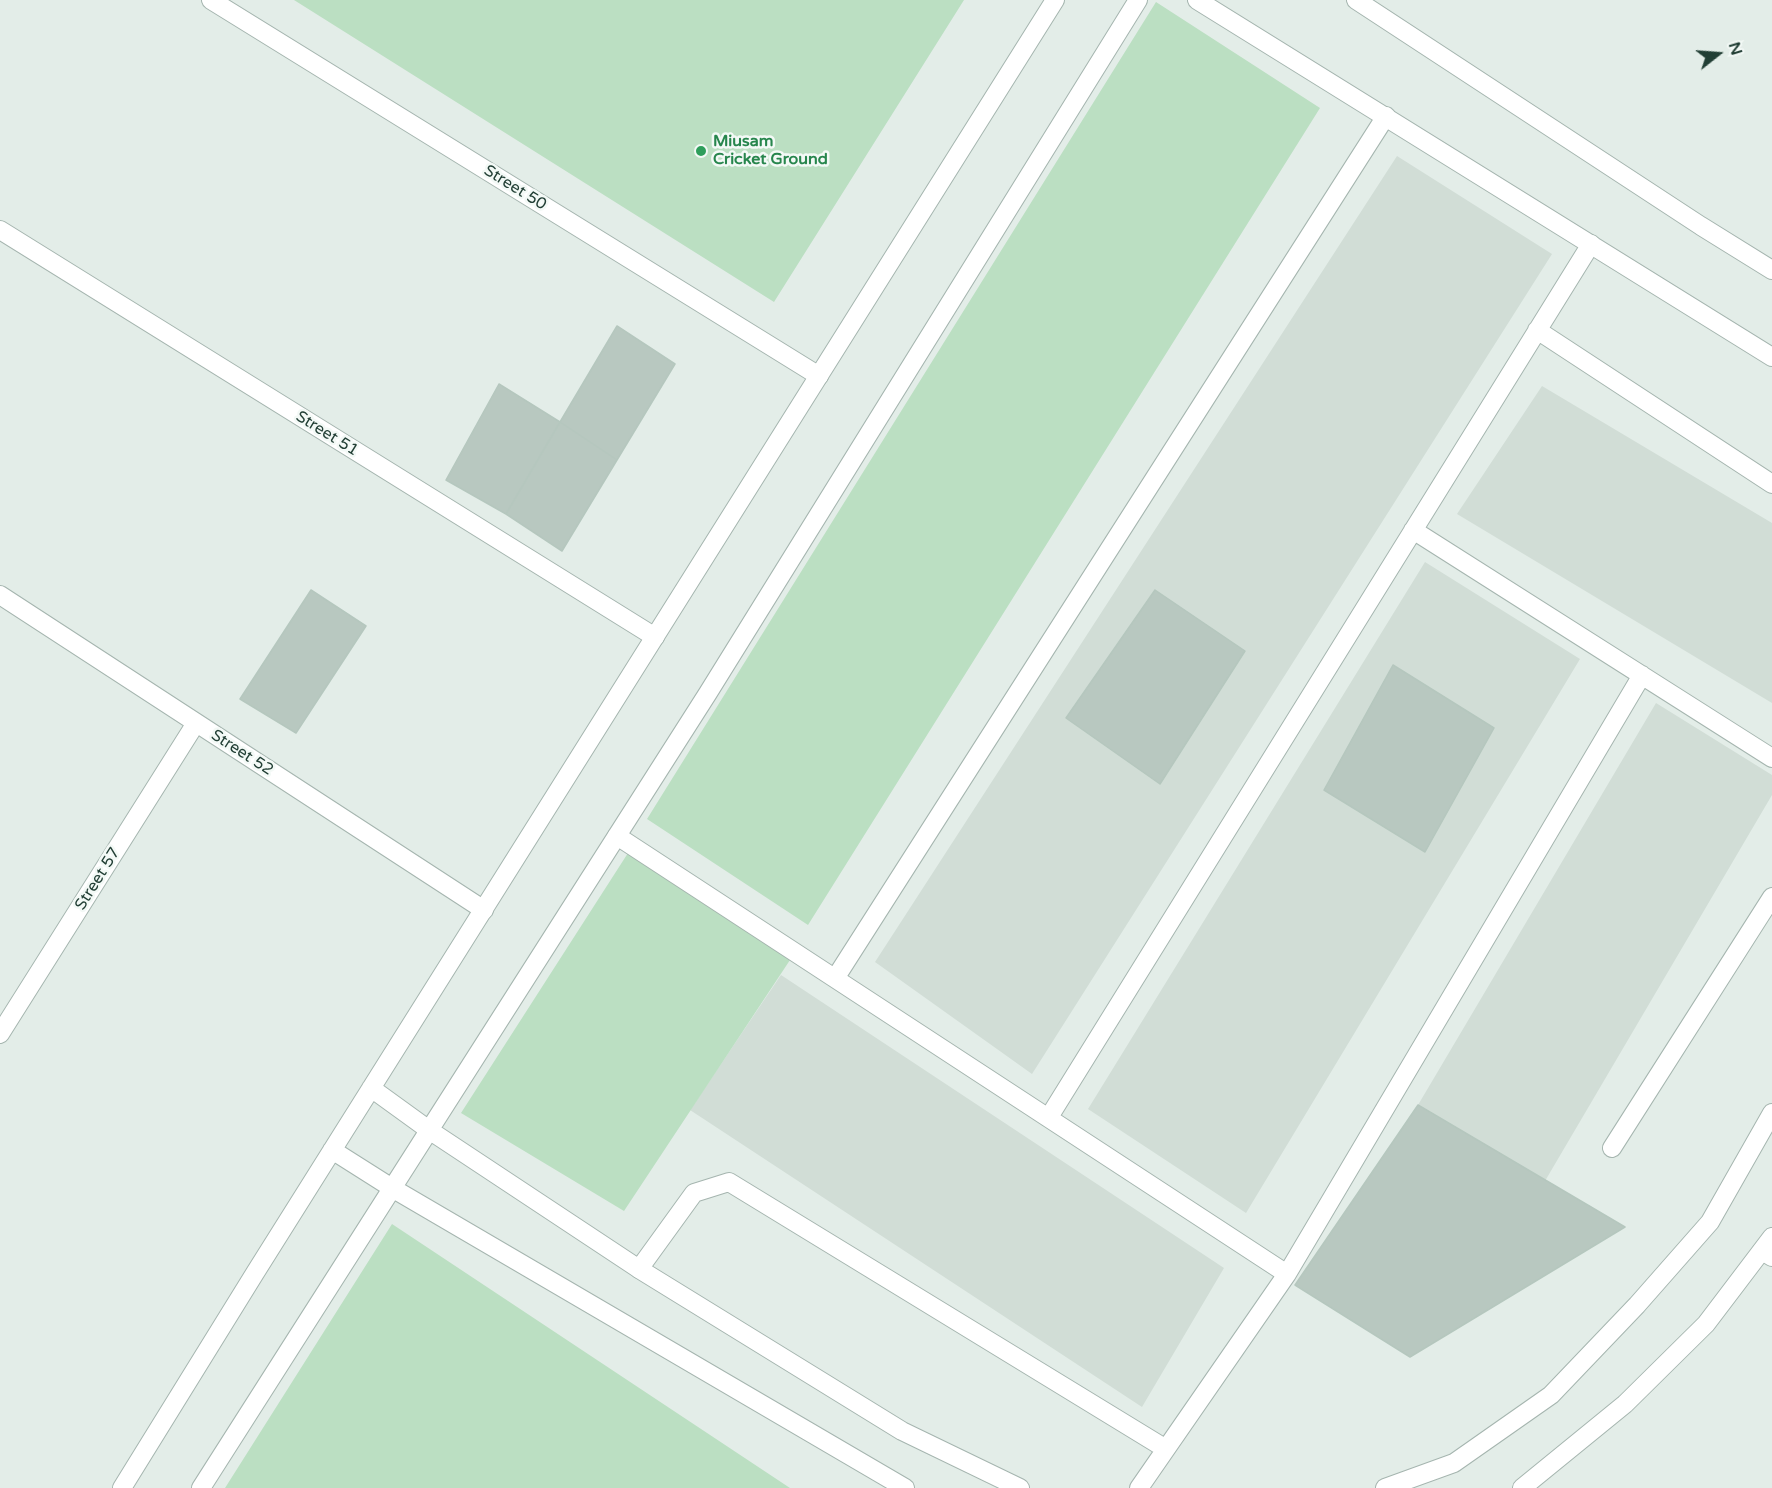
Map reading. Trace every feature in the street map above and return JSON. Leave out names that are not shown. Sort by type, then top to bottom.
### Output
[{"type":"street","name":"Street 50","points":[[211,0],[819,376]]},
{"type":"street","points":[[122,1488],[1055,0]]},
{"type":"street","points":[[201,1488],[708,693],[1138,0]]},
{"type":"street","points":[[1197,0],[1772,357]]},
{"type":"street","points":[[1356,0],[1772,270]]},
{"type":"street","points":[[836,977],[1386,116]]},
{"type":"street","name":"Street 51","points":[[0,230],[655,637]]},
{"type":"street","points":[[1049,1118],[1591,244]]},
{"type":"street","points":[[1537,330],[1772,484]]},
{"type":"street","points":[[1413,530],[1772,758]]},
{"type":"street","name":"Street 52","points":[[0,596],[484,910]]},
{"type":"street","points":[[1138,1488],[1287,1274],[1642,675]]},
{"type":"street","name":"Street 57","points":[[0,1034],[196,723]]},
{"type":"street","points":[[617,836],[836,977],[1287,1274]]},
{"type":"street","points":[[1612,1148],[1772,897]]},
{"type":"street","points":[[371,1088],[429,1130],[639,1269],[902,1431],[1020,1488]]},
{"type":"street","points":[[1386,1488],[1454,1463],[1551,1395],[1637,1305],[1710,1222],[1772,1113]]},
{"type":"street","points":[[332,1150],[392,1188],[905,1488]]},
{"type":"street","points":[[639,1269],[694,1193],[729,1182],[1166,1449]]},
{"type":"street","points":[[1522,1488],[1625,1404],[1706,1324],[1768,1248]]},
{"type":"shaded area","points":[[1397,156],[1552,254],[1032,1074],[875,962]]},
{"type":"shaded area","points":[[1542,386],[1772,523],[1772,703],[1457,514]]},
{"type":"shaded area","points":[[1425,562],[1580,659],[1246,1213],[1088,1109]]},
{"type":"shaded area","points":[[1656,703],[1772,775],[1772,795],[1545,1181],[1418,1105]]},
{"type":"shaded area","points":[[781,975],[1224,1268],[1142,1407],[690,1110]]},
{"type":"green space","name":"Miusam Cricket Ground","points":[[294,0],[964,0],[774,302]]},
{"type":"green space","points":[[1156,2],[1320,108],[808,925],[647,819]]},
{"type":"green space","points":[[628,853],[790,960],[624,1211],[461,1113]]},
{"type":"green space","points":[[392,1224],[790,1488],[225,1488]]},
{"type":"building","points":[[617,326],[675,364],[617,460],[560,422]]},
{"type":"building","points":[[499,384],[560,422],[506,514],[446,480]]},
{"type":"building","points":[[560,422],[617,460],[562,551],[506,514]]},
{"type":"building","points":[[311,590],[366,626],[296,733],[240,699]]},
{"type":"building","points":[[1155,590],[1245,651],[1160,784],[1066,718]]},
{"type":"building","points":[[1393,665],[1494,728],[1425,852],[1324,790]]},
{"type":"building","points":[[1418,1105],[1625,1227],[1410,1357],[1295,1285]]},
{"type":"place","name":"Miusam Cricket Ground","points":[[701,151]]}]
